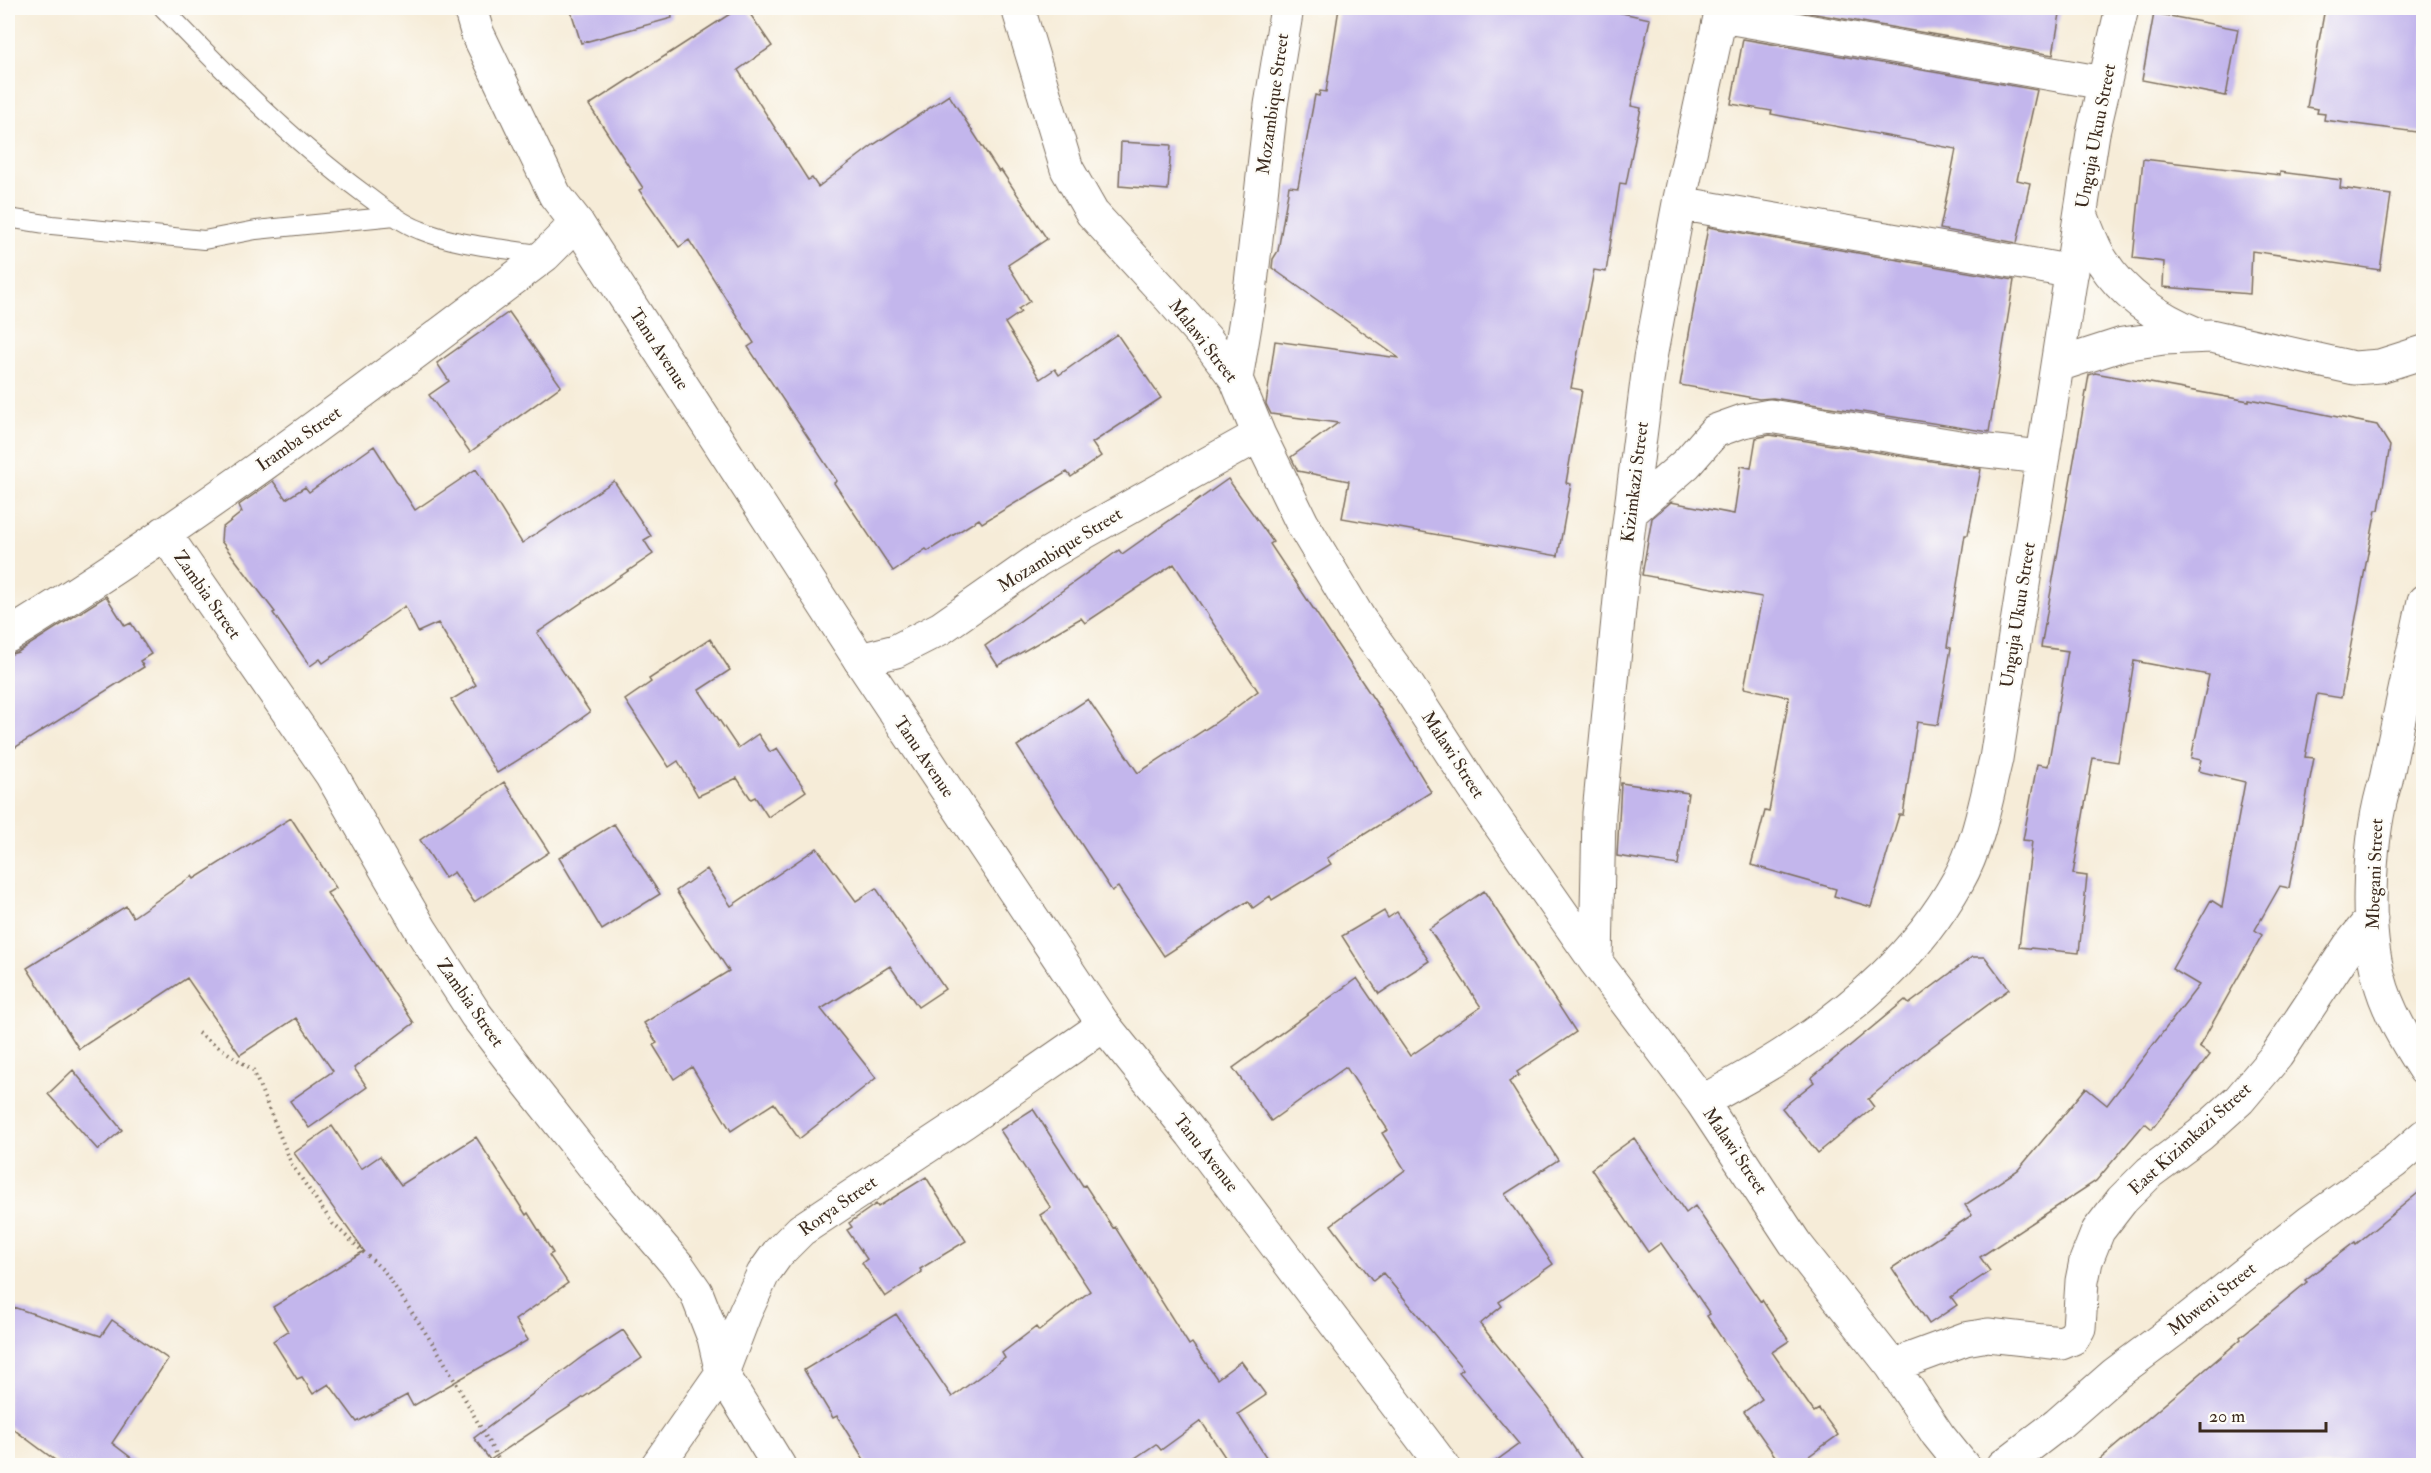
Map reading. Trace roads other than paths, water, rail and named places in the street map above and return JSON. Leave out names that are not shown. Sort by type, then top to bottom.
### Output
[{"type":"street","name":"Tanu Avenue","points":[[470,8],[477,32],[555,195],[577,223],[860,660],[1104,1025],[1192,1134],[1443,1466]]},
{"type":"street","name":"Malawi Street","points":[[1018,8],[1067,168],[1092,213],[1176,305],[1236,379],[1258,435],[1302,523],[1360,620],[1408,686],[1474,788],[1596,962],[1702,1102],[1796,1244],[1892,1366],[1938,1435],[1963,1466]]},
{"type":"street","name":"Mozambique Street","points":[[1236,379],[1249,302],[1271,105],[1287,8]]},
{"type":"street","name":"Unguja Ukuu Street","points":[[1702,1102],[1787,1053],[1864,997],[1916,945],[1959,880],[1977,832],[1995,759],[2093,133],[2122,8]]},
{"type":"street","points":[[1721,12],[2104,83]]},
{"type":"street","name":"Kizimkazi Street","points":[[1596,962],[1599,813],[1622,579],[1650,358],[1679,203],[1721,12]]},
{"type":"street","points":[[1679,203],[1954,249],[2072,272]]},
{"type":"street","points":[[2081,214],[2100,260],[2126,292],[2176,326],[2204,337]]},
{"type":"street","name":"Iramba Street","points":[[8,636],[164,533],[322,424],[545,255],[577,223]]},
{"type":"street","points":[[2058,365],[2123,344],[2164,338],[2211,336],[2354,368],[2380,366],[2424,352]]},
{"type":"street","points":[[1632,511],[1687,463],[1715,431],[1743,421],[1770,416],[1978,450],[2043,457]]},
{"type":"street","name":"Mozambique Street","points":[[860,660],[896,651],[942,627],[1048,555],[1258,435]]},
{"type":"street","name":"Zambia Street","points":[[164,533],[331,774],[421,930],[476,1015],[696,1292],[714,1338],[722,1372],[779,1466]]},
{"type":"street","name":"Mbegani Street","points":[[2424,601],[2378,808],[2372,847],[2371,919],[2378,977],[2390,1009],[2424,1069]]},
{"type":"street","name":"East Kizimkazi Street","points":[[1892,1366],[1965,1339],[1988,1335],[2061,1343],[2073,1338],[2079,1328],[2082,1281],[2086,1261],[2098,1231],[2122,1200],[2150,1172],[2200,1135],[2239,1101],[2277,1055],[2350,945],[2371,919]]},
{"type":"street","name":"Rorya Street","points":[[657,1466],[722,1372],[763,1274],[778,1253],[801,1230],[964,1122],[1104,1025]]},
{"type":"street","name":"Mbweni Street","points":[[2003,1466],[2058,1424],[2115,1374],[2310,1222],[2394,1162],[2424,1136]]},
{"type":"lane","points":[[164,8],[218,65],[319,160],[395,216],[419,230],[459,242],[545,255]]},
{"type":"lane","points":[[8,218],[63,227],[204,240],[256,230],[395,216]]}]
